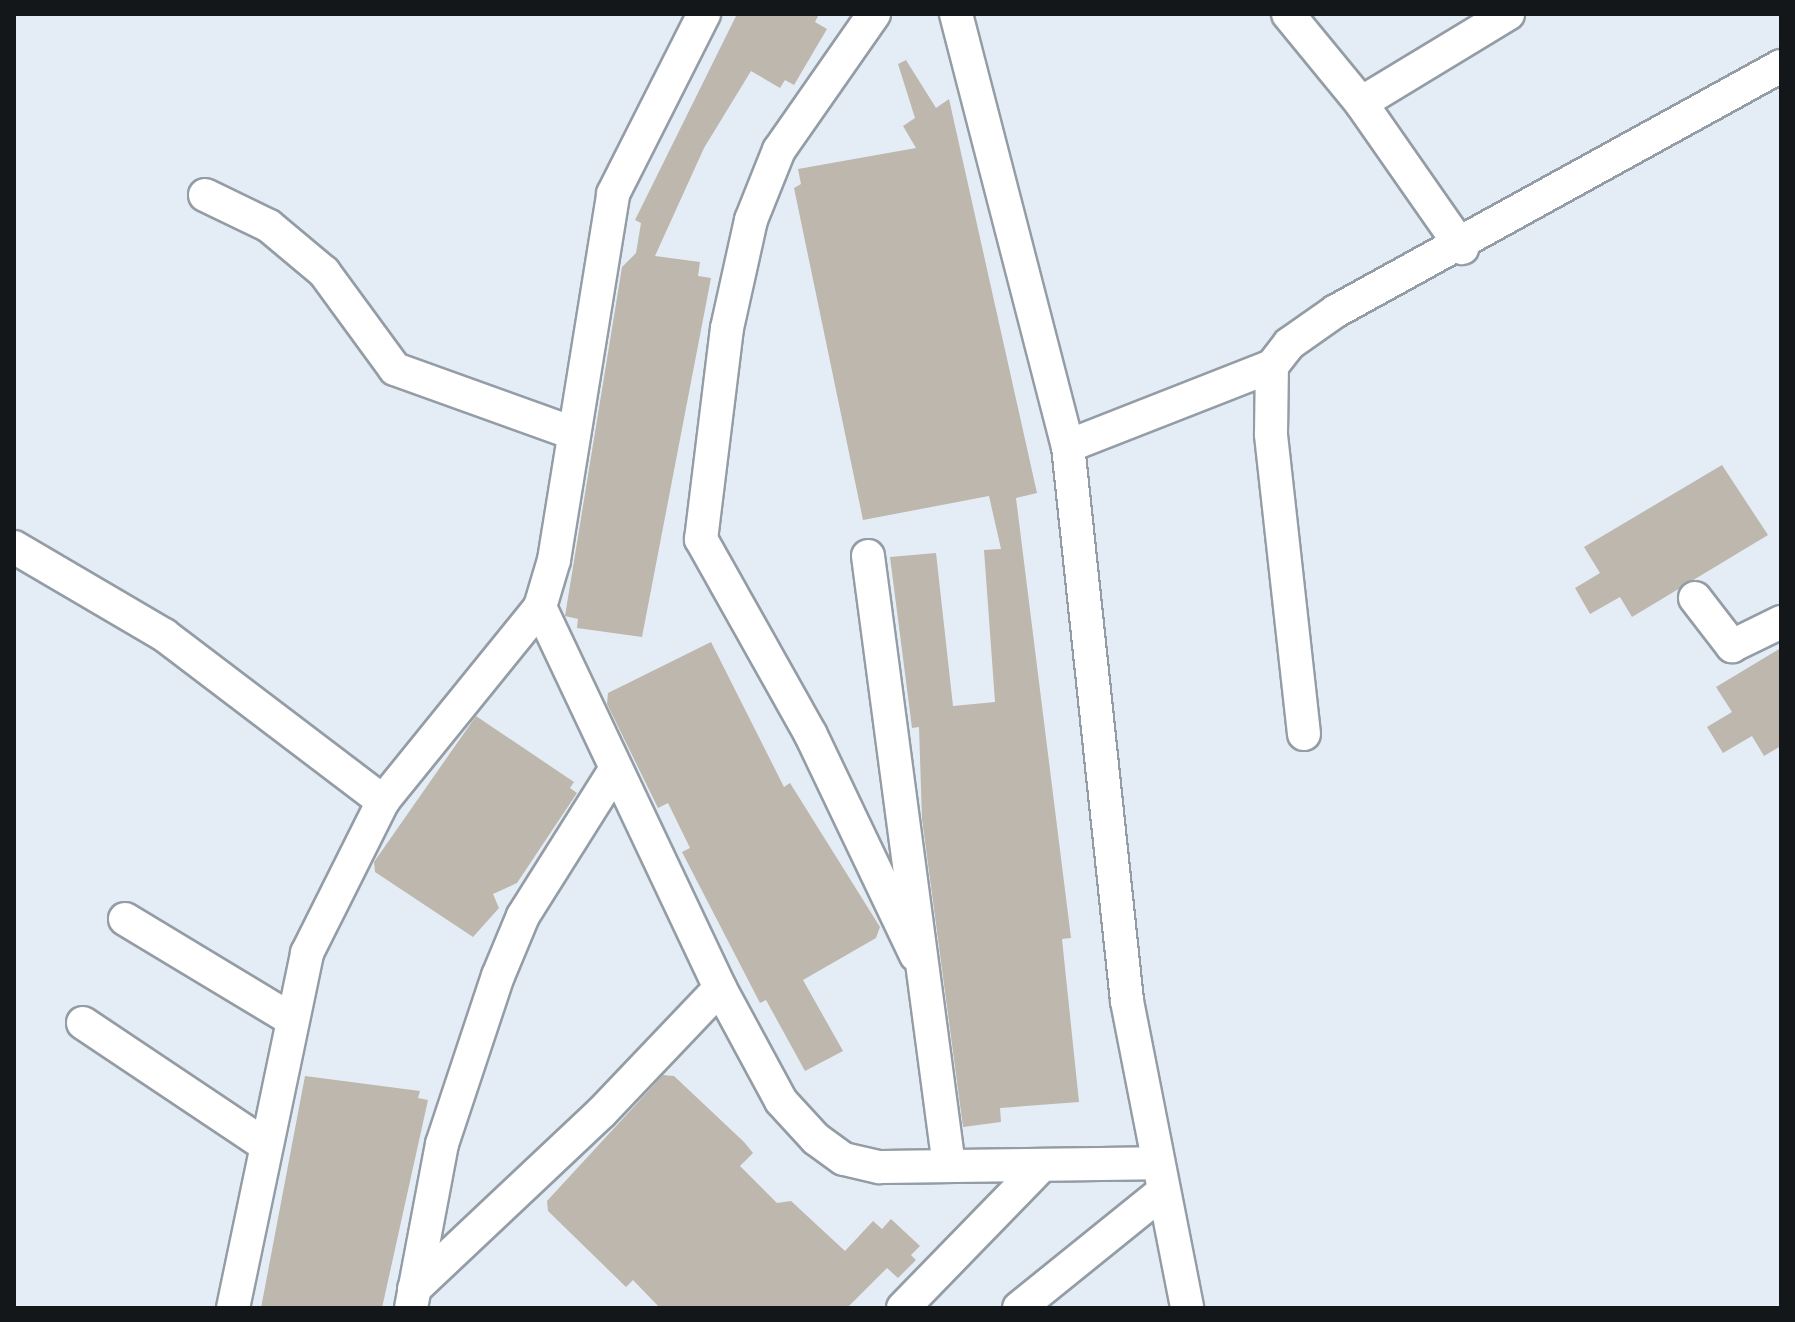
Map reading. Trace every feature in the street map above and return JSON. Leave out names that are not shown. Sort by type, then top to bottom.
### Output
[{"type":"street","points":[[233,1308],[289,1018],[307,953],[383,801],[540,607],[554,560],[570,432],[613,194],[704,14]]},
{"type":"street","points":[[874,14],[786,138],[751,220],[727,328],[701,539],[810,733],[916,955]]},
{"type":"street","points":[[956,14],[1068,446],[1127,1001],[1187,1308]]},
{"type":"street","points":[[1288,14],[1361,103],[1462,248]]},
{"type":"street","points":[[1361,103],[1508,14]]},
{"type":"street","points":[[1068,446],[1272,366],[1336,311],[1462,248],[1781,66]]},
{"type":"street","points":[[205,195],[269,226],[324,272],[395,369],[570,432]]},
{"type":"street","points":[[1272,366],[1271,434],[1304,734]]},
{"type":"street","points":[[14,547],[164,635],[383,801]]},
{"type":"street","points":[[868,556],[916,955],[949,1166]]},
{"type":"street","points":[[1695,598],[1732,646],[1781,622]]},
{"type":"street","points":[[540,607],[720,988],[781,1101],[816,1139],[844,1159],[880,1167],[1042,1165],[1160,1178]]},
{"type":"street","points":[[412,1298],[442,1144],[498,976],[523,916],[615,770]]},
{"type":"street","points":[[125,919],[289,1018]]},
{"type":"street","points":[[412,1298],[720,988]]},
{"type":"street","points":[[83,1023],[265,1145]]},
{"type":"street","points":[[903,1308],[1042,1165]]},
{"type":"street","points":[[1019,1308],[1160,1178]]},
{"type":"building","points":[[737,14],[819,14],[815,22],[827,29],[794,85],[785,80],[780,88],[751,71],[704,148],[655,256],[700,262],[698,276],[711,278],[642,637],[577,628],[578,619],[565,616],[622,267],[636,253],[641,223],[635,220]]},
{"type":"building","points":[[906,60],[936,108],[949,99],[1037,493],[1016,498],[1071,938],[1062,939],[1079,1102],[1000,1108],[1001,1122],[963,1127],[922,819],[919,727],[912,728],[890,557],[936,553],[953,706],[995,702],[984,550],[1001,549],[989,496],[863,520],[794,188],[801,184],[798,169],[916,148],[903,126],[915,118],[898,64]]},
{"type":"building","points":[[1722,465],[1768,535],[1632,617],[1620,597],[1590,614],[1575,588],[1600,573],[1584,547]]},
{"type":"building","points":[[711,642],[784,787],[790,783],[880,927],[876,938],[803,980],[843,1051],[805,1071],[766,1000],[760,1003],[682,852],[690,848],[668,803],[658,808],[607,704],[608,693]]},
{"type":"building","points":[[1781,648],[1781,746],[1764,756],[1752,736],[1723,753],[1707,727],[1732,712],[1716,687]]},
{"type":"building","points":[[476,716],[574,782],[570,788],[577,793],[517,883],[493,894],[499,908],[473,937],[375,872],[374,862]]},
{"type":"building","points":[[663,1075],[674,1076],[744,1142],[753,1153],[740,1166],[777,1203],[791,1201],[845,1251],[873,1221],[882,1229],[891,1219],[920,1246],[911,1255],[916,1260],[898,1278],[887,1268],[847,1308],[660,1308],[633,1280],[626,1287],[548,1211],[547,1201]]},
{"type":"building","points":[[305,1076],[420,1091],[418,1098],[428,1100],[382,1308],[261,1308]]}]
